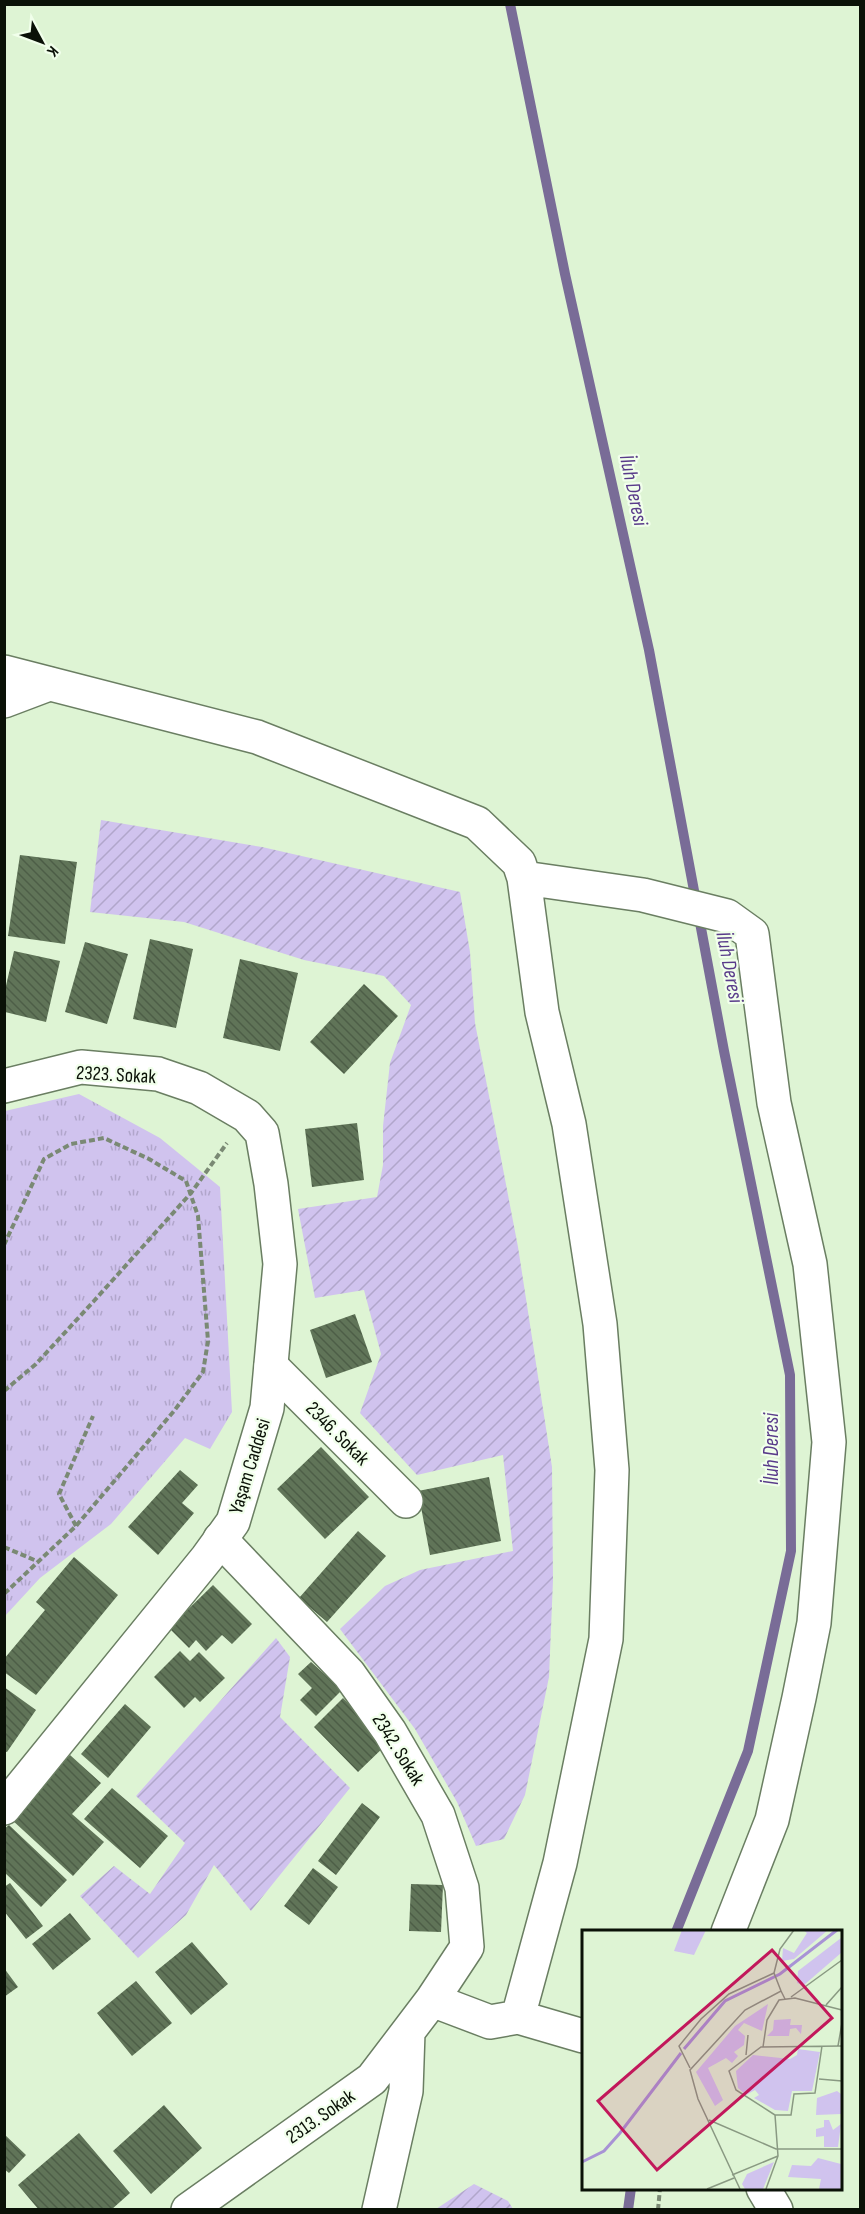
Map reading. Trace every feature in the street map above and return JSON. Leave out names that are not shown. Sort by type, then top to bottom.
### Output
[{"type":"street","points":[[4,672],[257,737],[477,823],[519,863],[524,878],[542,1012],[569,1124],[600,1324],[612,1470],[606,1639],[560,1863],[518,2017]]},
{"type":"street","points":[[4,701],[49,684]]},
{"type":"street","points":[[524,878],[643,895],[727,916],[752,934],[774,1103],[810,1264],[829,1442],[814,1623],[801,1687],[772,1820],[729,1930]]},
{"type":"street","name":"2323. Sokak","points":[[4,1086],[81,1067],[158,1074],[199,1088],[235,1109]]},
{"type":"street","name":"Yaşam Caddesi","points":[[4,1808],[233,1522],[267,1408],[280,1264],[271,1184],[262,1133],[235,1109]]},
{"type":"street","name":"2346. Sokak","points":[[271,1366],[406,1501]]},
{"type":"street","name":"2342. Sokak","points":[[220,1539],[349,1674],[390,1732],[438,1815],[462,1888],[467,1947],[432,2000]]},
{"type":"street","points":[[432,2000],[490,2022],[518,2017],[582,2036]]},
{"type":"street","name":"2313. Sokak","points":[[188,2210],[372,2079],[432,2000]]},
{"type":"street","points":[[379,2210],[406,2091],[408,2032]]},
{"type":"street","points":[[763,2190],[776,2210]]},
{"type":"path","points":[[4,1391],[43,1356],[191,1193],[235,1109]]},
{"type":"path","points":[[4,1245],[44,1159],[71,1144],[104,1138],[149,1159],[186,1180],[191,1193],[198,1216],[208,1341],[202,1372],[174,1411],[76,1526],[4,1594]]},
{"type":"path","points":[[76,1526],[59,1494],[93,1416]]},
{"type":"path","points":[[4,1547],[39,1562]]},
{"type":"path","points":[[658,2210],[660,2190]]},
{"type":"green space","points":[[101,820],[262,847],[460,892],[470,952],[475,1023],[518,1247],[552,1467],[553,1580],[549,1677],[525,1795],[504,1839],[476,1846],[457,1802],[415,1729],[340,1629],[385,1586],[420,1570],[513,1551],[503,1455],[417,1475],[360,1413],[381,1354],[364,1290],[315,1298],[298,1209],[377,1197],[383,1165],[383,1126],[390,1063],[411,1005],[384,976],[304,960],[184,922],[90,912]]},
{"type":"green space","points":[[79,1094],[160,1138],[220,1187],[232,1412],[210,1449],[185,1438],[111,1524],[40,1578],[5,1616],[5,1111]]},
{"type":"green space","points":[[276,1638],[290,1657],[280,1717],[350,1788],[251,1911],[214,1865],[186,1915],[138,1958],[80,1896],[114,1866],[150,1894],[185,1843],[136,1796]]},
{"type":"green space","points":[[474,2184],[508,2201],[513,2209],[436,2209]]},
{"type":"building","points":[[20,855],[77,862],[65,944],[8,936]]},
{"type":"building","points":[[150,939],[193,949],[176,1028],[133,1019]]},
{"type":"building","points":[[85,942],[128,954],[107,1024],[65,1012]]},
{"type":"building","points":[[14,951],[60,961],[46,1022],[5,1012],[5,990]]},
{"type":"building","points":[[240,959],[298,973],[280,1051],[223,1038]]},
{"type":"building","points":[[364,984],[398,1016],[344,1074],[310,1042]]},
{"type":"building","points":[[357,1123],[364,1180],[312,1187],[305,1129]]},
{"type":"building","points":[[355,1314],[372,1362],[326,1378],[310,1330]]},
{"type":"building","points":[[321,1447],[369,1497],[325,1539],[277,1489]]},
{"type":"building","points":[[180,1470],[198,1485],[182,1503],[194,1513],[158,1555],[128,1527]]},
{"type":"building","points":[[489,1477],[501,1541],[430,1555],[418,1491]]},
{"type":"building","points":[[358,1531],[386,1556],[327,1622],[299,1598]]},
{"type":"building","points":[[74,1557],[118,1595],[36,1695],[4,1672],[4,1659],[45,1610],[36,1602]]},
{"type":"building","points":[[213,1585],[252,1624],[232,1644],[222,1635],[206,1651],[196,1640],[189,1648],[169,1628]]},
{"type":"building","points":[[180,1651],[190,1661],[199,1652],[225,1678],[200,1702],[195,1697],[184,1708],[154,1677]]},
{"type":"building","points":[[311,1662],[342,1690],[316,1716],[300,1700],[312,1688],[298,1674]]},
{"type":"building","points":[[4,1687],[36,1710],[7,1752],[4,1751]]},
{"type":"building","points":[[343,1698],[388,1743],[358,1772],[314,1727]]},
{"type":"building","points":[[125,1704],[151,1727],[108,1778],[81,1754]]},
{"type":"building","points":[[70,1755],[101,1783],[72,1814],[104,1842],[73,1876],[11,1819]]},
{"type":"building","points":[[112,1788],[168,1836],[140,1868],[84,1819]]},
{"type":"building","points":[[362,1803],[380,1817],[336,1875],[318,1861]]},
{"type":"building","points":[[9,1825],[67,1880],[41,1907],[4,1872],[4,1829]]},
{"type":"building","points":[[313,1868],[338,1887],[309,1925],[284,1906]]},
{"type":"building","points":[[10,1883],[43,1926],[26,1939],[4,1911],[4,1887]]},
{"type":"building","points":[[411,1884],[443,1885],[441,1932],[409,1931]]},
{"type":"building","points":[[70,1913],[91,1939],[53,1970],[32,1944]]},
{"type":"building","points":[[192,1942],[228,1984],[191,2015],[155,1972]]},
{"type":"building","points":[[4,1968],[18,1987],[4,1997]]},
{"type":"building","points":[[136,1981],[172,2023],[132,2056],[97,2013]]},
{"type":"building","points":[[164,2105],[202,2148],[151,2194],[113,2151]]},
{"type":"building","points":[[79,2133],[130,2193],[111,2210],[39,2210],[18,2185]]},
{"type":"building","points":[[4,2134],[26,2155],[9,2173],[4,2169]]},
{"type":"waterway","name":"İluh Deresi","points":[[510,4],[565,274],[649,650],[724,1051],[790,1375],[791,1551],[748,1751],[677,1930]]},
{"type":"waterway","name":"İluh Deresi","points":[[628,2210],[631,2190]]}]
